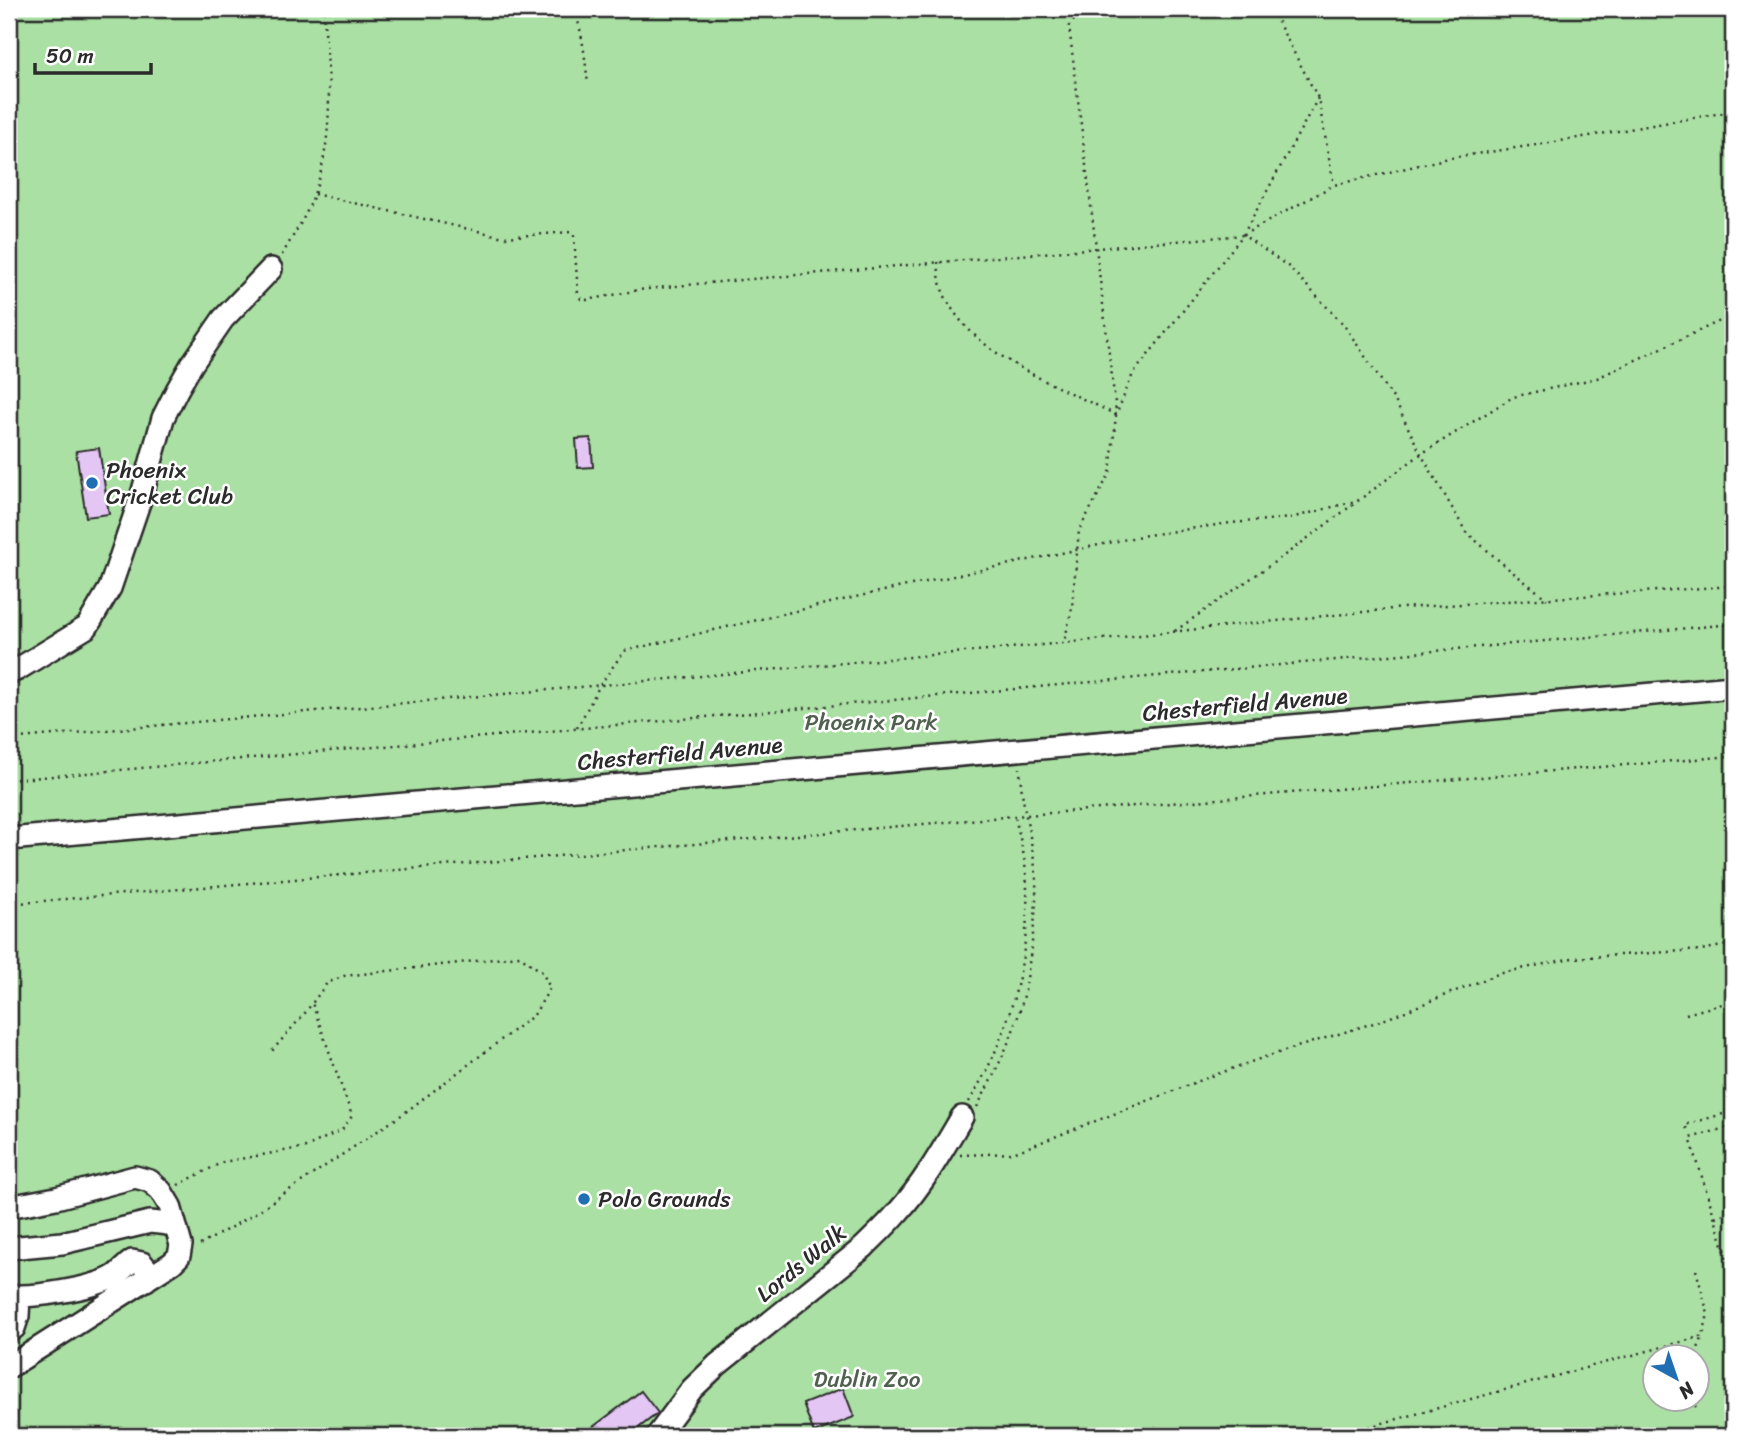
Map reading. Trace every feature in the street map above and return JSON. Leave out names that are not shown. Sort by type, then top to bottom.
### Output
[{"type":"street","points":[[9,673],[87,627],[110,588],[143,491],[163,418],[177,390],[223,319],[271,268]]},
{"type":"street","name":"Chesterfield Avenue","points":[[9,839],[1733,687]]},
{"type":"street","name":"Lords Walk","points":[[657,1436],[692,1389],[717,1365],[864,1247],[883,1228],[907,1200],[968,1114]]},
{"type":"street","points":[[9,1203],[19,1205],[56,1198],[135,1177],[150,1181],[163,1194],[170,1206],[181,1245],[179,1256],[172,1263],[9,1367]]},
{"type":"street","points":[[9,1248],[62,1242],[150,1222],[169,1224],[177,1230]]},
{"type":"street","points":[[9,1330],[14,1328],[18,1316],[14,1296],[72,1290],[112,1278],[132,1261],[142,1263],[146,1268],[146,1280]]},
{"type":"path","points":[[271,268],[288,244],[314,194],[322,165],[329,129],[329,83],[323,9]]},
{"type":"path","points":[[574,9],[579,20],[589,84]]},
{"type":"path","points":[[1064,643],[1072,608],[1079,530],[1110,473],[1116,415],[1069,26],[1083,9]]},
{"type":"path","points":[[1270,9],[1318,98],[1334,185]]},
{"type":"path","points":[[1116,415],[1133,374],[1243,235],[1318,98]]},
{"type":"path","points":[[314,194],[504,237],[571,232],[574,236],[578,293],[582,299],[587,300],[686,285],[1243,235],[1334,185],[1449,158],[1733,111]]},
{"type":"path","points":[[1243,235],[1289,267],[1344,325],[1395,401],[1421,454],[1466,532],[1547,599]]},
{"type":"path","points":[[938,262],[941,287],[956,317],[977,338],[1038,376],[1116,415]]},
{"type":"path","points":[[1173,632],[1289,552],[1421,454],[1513,397],[1597,378],[1733,315]]},
{"type":"path","points":[[577,728],[600,685],[624,651],[1077,549],[1141,536],[1292,517],[1359,500]]},
{"type":"path","points":[[9,739],[1064,643],[1402,608],[1733,586]]},
{"type":"path","points":[[9,780],[1733,624]]},
{"type":"path","points":[[968,1114],[997,1069],[1026,989],[1034,928],[1036,883],[1020,778],[1019,750]]},
{"type":"path","points":[[9,904],[1733,756]]},
{"type":"path","points":[[968,1114],[1014,1000],[1021,968],[1027,927],[1025,864],[1015,816]]},
{"type":"path","points":[[941,1152],[965,1156],[1013,1153],[1262,1058],[1383,1020],[1498,974],[1572,957],[1701,950],[1733,944]]},
{"type":"path","points":[[179,1256],[248,1217],[403,1114],[534,1016],[550,988],[542,972],[520,956],[344,976],[327,983],[271,1052]]},
{"type":"path","points":[[1686,1014],[1733,1001]]},
{"type":"path","points":[[163,1194],[223,1162],[306,1147],[341,1130],[352,1115],[312,1003]]},
{"type":"path","points":[[1686,1129],[1685,1125],[1733,1111]]},
{"type":"path","points":[[1733,1126],[1689,1137],[1733,1276]]},
{"type":"path","points":[[1714,1217],[1733,1212]]},
{"type":"path","points":[[1696,1270],[1708,1314],[1700,1344]]},
{"type":"path","points":[[1335,1436],[1703,1336]]},
{"type":"path","points":[[1709,1436],[1733,1429]]},
{"type":"green space","name":"Phoenix Park","points":[[9,9],[1733,9],[1733,1436],[9,1436]]},
{"type":"building","points":[[591,438],[593,467],[578,468],[576,439]]},
{"type":"building","name":"Phoenix Cricket Club","points":[[99,448],[109,514],[86,517],[76,451]]},
{"type":"building","points":[[843,1388],[854,1417],[814,1433],[803,1404]]},
{"type":"building","points":[[641,1391],[658,1413],[628,1436],[581,1436]]},
{"type":"place","name":"Phoenix Cricket Club","points":[[92,483]]},
{"type":"place","name":"Polo Grounds","points":[[584,1199]]},
{"type":"park label","name":"Dublin Zoo","points":[[867,1379]]}]
